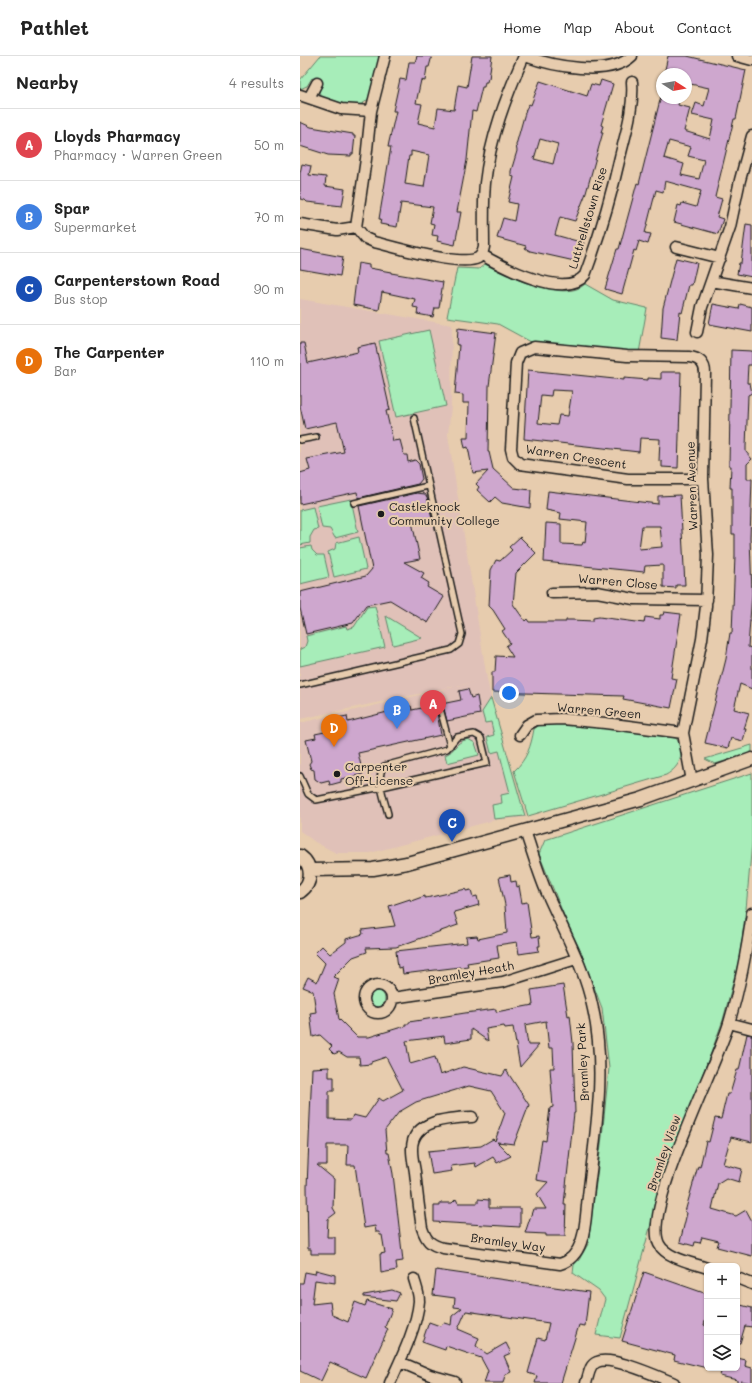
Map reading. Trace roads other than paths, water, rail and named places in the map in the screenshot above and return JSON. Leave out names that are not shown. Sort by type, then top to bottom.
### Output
[{"type":"street","points":[[385,56],[371,111],[356,227],[365,238],[374,242],[436,257],[468,260],[482,255],[484,247],[485,183],[492,142],[505,98],[524,56],[555,65],[589,68],[618,63],[632,56]]},
{"type":"street","points":[[737,56],[752,60]]},
{"type":"street","name":"Luttrellstown Rise","points":[[482,255],[530,278],[566,285],[573,284],[582,279],[587,270],[620,160],[633,98],[632,82]]},
{"type":"street","points":[[316,83],[304,97],[341,109],[371,111]]},
{"type":"street","points":[[697,332],[702,308],[730,227],[740,180],[748,170],[752,136]]},
{"type":"street","points":[[300,224],[337,230],[356,227]]},
{"type":"street","points":[[676,247],[720,258]]},
{"type":"street","points":[[711,281],[752,288]]},
{"type":"street","name":"Warren Avenue","points":[[528,349],[534,347],[627,356],[684,356],[698,359],[705,369],[703,479],[708,556],[706,600],[702,639],[683,734],[692,781]]},
{"type":"street","name":"Warren Crescent","points":[[528,349],[520,353],[516,362],[511,449],[513,458],[520,464],[628,479],[703,479]]},
{"type":"street","name":"Warren Close","points":[[552,593],[597,592],[634,598],[706,600]]},
{"type":"street","name":"Warren Green","points":[[520,735],[527,725],[536,720],[562,719],[605,723],[683,734]]},
{"type":"street","points":[[310,870],[382,868],[641,799],[752,759]]},
{"type":"street","name":"Bramley Park","points":[[525,831],[546,890],[576,959],[594,1010],[598,1047],[598,1117],[586,1213],[581,1242],[576,1254]]},
{"type":"street","points":[[300,856],[307,862],[310,870],[309,882],[300,892]]},
{"type":"street","points":[[752,913],[744,960],[729,1023],[752,1029]]},
{"type":"street","name":"Bramley Heath","points":[[392,998],[503,982],[576,959]]},
{"type":"street","name":"Bramley View","points":[[704,1267],[663,1250],[659,1243],[657,1226],[668,1176],[689,1120],[729,1023]]},
{"type":"street","name":"Bramley Way","points":[[472,1118],[446,1119],[430,1124],[421,1129],[414,1138],[412,1151],[422,1228],[425,1237],[433,1245],[560,1264],[576,1254]]},
{"type":"street","points":[[390,1383],[400,1362],[411,1331],[419,1301],[414,1279]]},
{"type":"street","points":[[740,1279],[752,1284]]},
{"type":"street","points":[[586,1383],[593,1365],[603,1360],[614,1361],[674,1383]]},
{"type":"street","points":[[400,1362],[430,1375],[455,1382]]},
{"type":"lane","points":[[300,685],[451,650],[459,644],[462,634],[414,418]]},
{"type":"lane","points":[[300,440],[316,437]]},
{"type":"lane","points":[[354,503],[428,486]]},
{"type":"lane","points":[[441,712],[450,746]]},
{"type":"lane","points":[[300,776],[308,794],[316,800],[382,787],[487,763],[481,738],[478,735],[470,734],[457,737],[450,746],[440,751],[388,763],[384,766],[380,774],[382,787],[388,814]]},
{"type":"place","name":"Castleknock Community College","points":[[381,514]]},
{"type":"place","name":"Lloyds Pharmacy","points":[[433,723]]},
{"type":"place","name":"Spar","points":[[397,729]]},
{"type":"place","name":"The Carpenter","points":[[334,747]]},
{"type":"place","name":"Carpenter Off-License","points":[[337,774]]},
{"type":"place","name":"Carpenterstown Road","points":[[452,842]]}]
